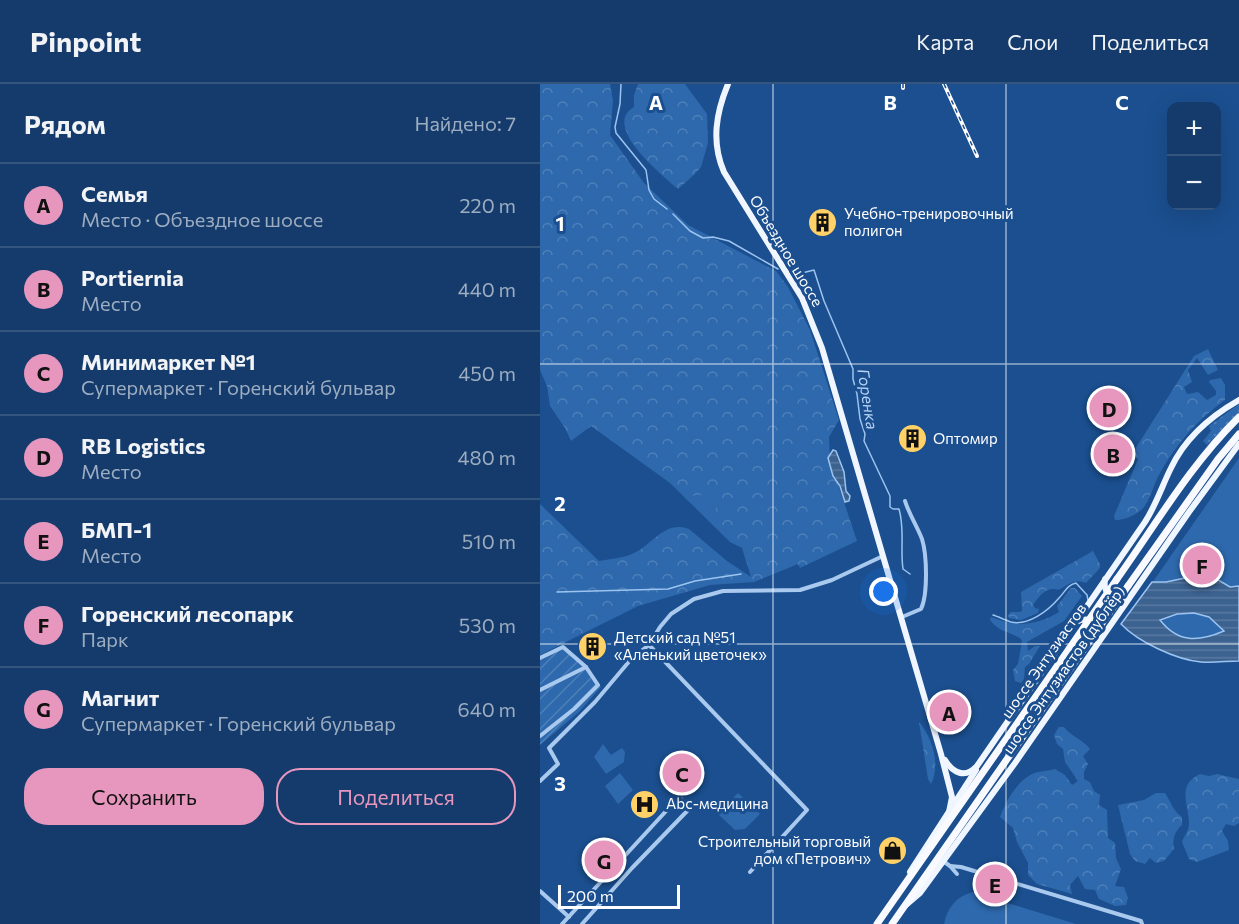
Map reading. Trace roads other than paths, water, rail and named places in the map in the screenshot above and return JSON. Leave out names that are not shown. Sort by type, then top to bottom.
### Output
[{"type":"highway","name":"шоссе Энтузиастов","points":[[877,924],[1196,466],[1239,417]]},
{"type":"highway","name":"шоссе Энтузиастов","points":[[892,924],[1128,586],[1218,459],[1239,434]]},
{"type":"main road","name":"Объездное шоссе","points":[[728,84],[719,108],[716,126],[719,160],[724,172],[802,298],[814,323],[941,754],[952,797],[950,812]]},
{"type":"main road","name":"шоссе Энтузиастов (дублёр)","points":[[977,766],[1151,512],[1172,465],[1187,442],[1208,421],[1239,400]]},
{"type":"main road","name":"шоссе Энтузиастов (дублёр)","points":[[905,906],[920,893],[1015,763],[1239,444]]},
{"type":"main road","points":[[1106,578],[1105,589],[1111,597],[1121,600],[1131,595]]},
{"type":"main road","points":[[1074,624],[1084,620],[1094,622],[1100,630],[1100,640]]},
{"type":"main road","points":[[941,754],[957,773],[970,772],[977,766]]},
{"type":"main road","points":[[893,900],[977,766]]},
{"type":"street","points":[[902,617],[921,609],[925,595],[924,550],[921,537],[905,501]]},
{"type":"street","points":[[540,781],[558,764],[549,748],[595,702],[633,658],[649,645],[671,614],[694,599],[723,591],[800,590],[832,580],[883,556]]},
{"type":"street","points":[[649,645],[807,810],[750,872]]},
{"type":"street","points":[[540,658],[562,647],[586,668],[597,685],[574,708],[540,736]]},
{"type":"street","points":[[540,690],[586,668]]},
{"type":"street","points":[[562,924],[679,797],[690,808],[582,924]]},
{"type":"street","points":[[943,861],[957,874]]},
{"type":"street","points":[[950,866],[961,867],[1130,917],[1141,921],[1142,924]]},
{"type":"street","points":[[540,891],[569,917]]},
{"type":"waterway","name":"Горенка","points":[[621,84],[616,133],[646,170],[649,190],[654,199],[667,209]]},
{"type":"waterway","name":"Горенка","points":[[673,214],[690,231],[703,238],[713,237],[729,241],[778,269]]},
{"type":"waterway","name":"Горенка","points":[[798,274],[814,270],[824,301],[853,369],[860,419],[865,434],[864,441],[890,496],[890,507],[899,509],[902,524],[903,569],[910,574]]},
{"type":"waterway","points":[[557,592],[668,589],[695,581],[741,574]]},
{"type":"waterway","name":"Горенка","points":[[993,615],[1017,623],[1031,620],[1049,608],[1068,587],[1076,583],[1087,595],[1088,600]]},
{"type":"railway","points":[[944,84],[977,156]]},
{"type":"place","name":"Учебно-тренировочный полигон","points":[[823,223]]},
{"type":"place","name":"RB Logistics","points":[[1109,408]]},
{"type":"place","name":"Оптомир","points":[[912,439]]},
{"type":"place","name":"Portiernia","points":[[1113,454]]},
{"type":"place","name":"Горенский лесопарк","points":[[1202,565]]},
{"type":"place","name":"Детский сад №51 «Аленький цветочек»","points":[[593,647]]},
{"type":"place","name":"Семья","points":[[949,712]]},
{"type":"place","name":"Минимаркет №1","points":[[682,773]]},
{"type":"place","name":"Abc-медицина","points":[[645,804]]},
{"type":"place","name":"Строительный торговый дом «Петрович»","points":[[892,851]]},
{"type":"place","name":"Магнит","points":[[604,860]]},
{"type":"place","name":"БМП-1","points":[[995,884]]}]
